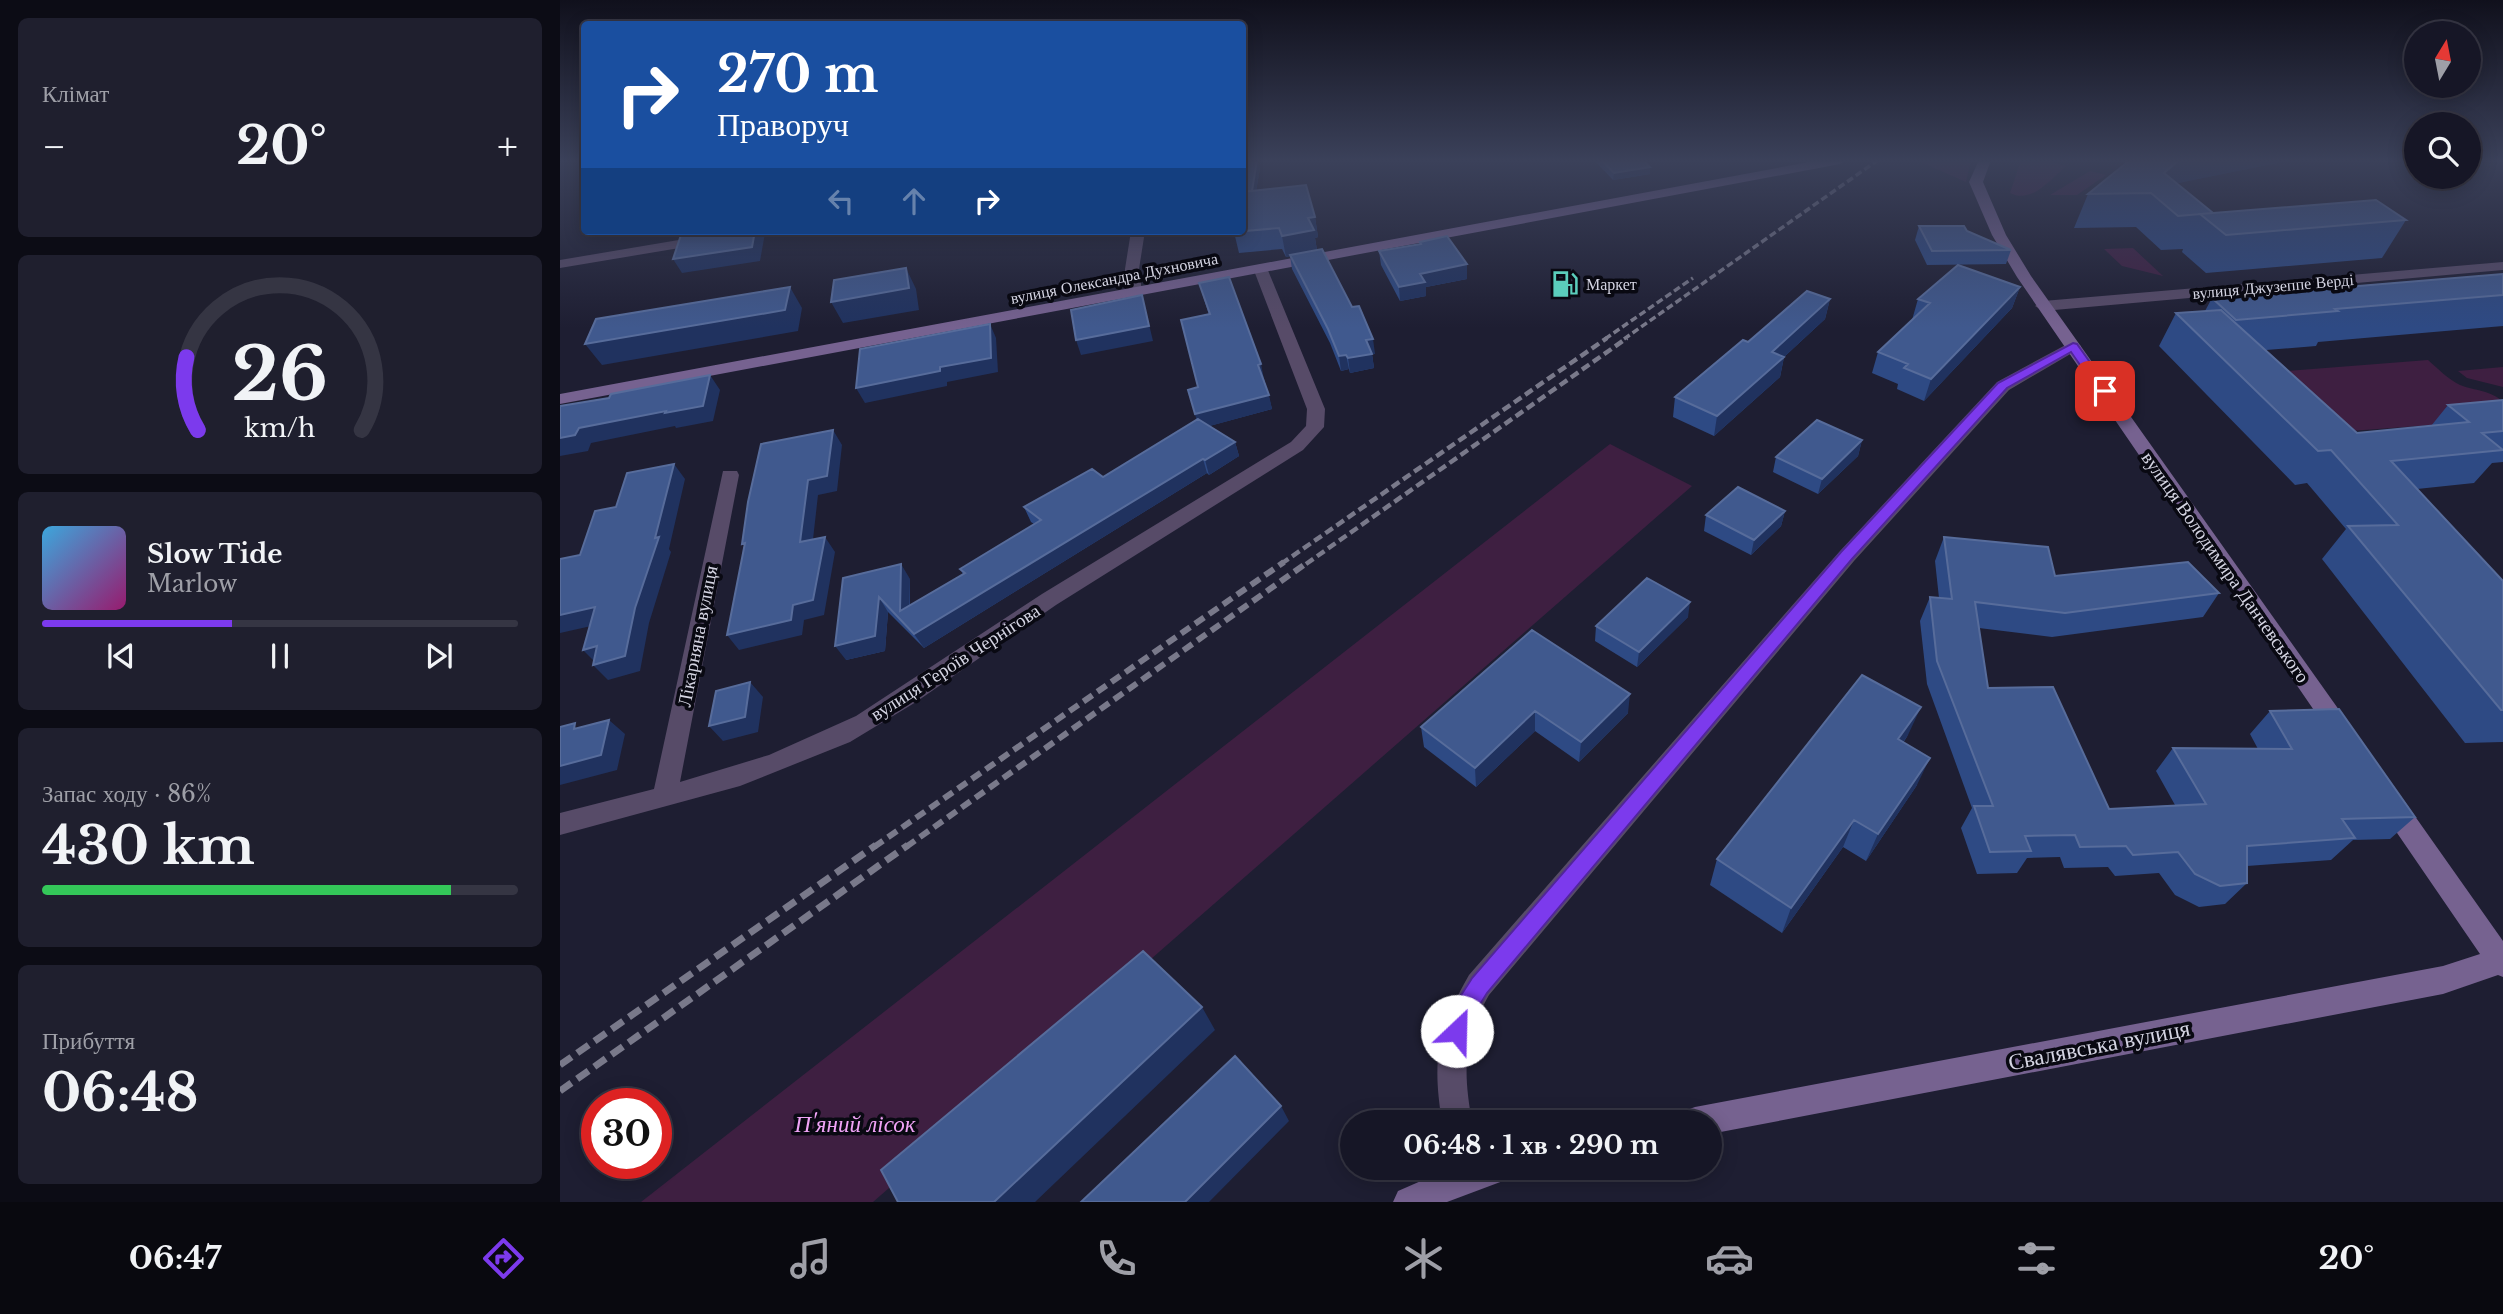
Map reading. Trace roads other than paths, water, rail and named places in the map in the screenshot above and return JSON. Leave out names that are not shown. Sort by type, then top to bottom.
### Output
[{"type":"street","name":"вулиця Олександра Духновича","points":[[560,399],[1539,216]]},
{"type":"street","name":"вулиця Володимира Данчевського","points":[[1991,216],[1999,235],[2043,306],[2356,754]]},
{"type":"street","points":[[560,264],[733,235]]},
{"type":"street","points":[[1134,292],[1132,269],[1137,235]]},
{"type":"street","name":"вулиця Джузеппе Верді","points":[[2043,306],[2503,266]]},
{"type":"street","name":"вулиця Героїв Чернігова","points":[[560,824],[665,796],[778,761],[840,735],[871,718],[1098,568],[1297,446],[1315,427],[1317,409],[1260,268]]},
{"type":"street","points":[[1455,1110],[1449,1076],[1452,1049],[1462,1014],[1479,985],[1847,556],[2003,386],[2073,346]]},
{"type":"street","name":"Лікарняна вулиця","points":[[665,796],[730,475]]},
{"type":"street","points":[[2380,788],[2502,963]]},
{"type":"street","name":"Свалявська вулиця","points":[[1722,1117],[2443,980],[2502,963]]},
{"type":"street","points":[[1409,1202],[1452,1180]]},
{"type":"railway","points":[[1624,339],[1798,216]]},
{"type":"railway","points":[[1605,339],[1693,278]]},
{"type":"railway","points":[[1281,564],[1607,338]]},
{"type":"railway","points":[[1306,564],[1627,338]]},
{"type":"railway","points":[[874,847],[1284,562]]},
{"type":"railway","points":[[906,847],[1308,562]]},
{"type":"railway","points":[[560,1065],[876,845]]},
{"type":"railway","points":[[560,1091],[908,845]]},
{"type":"place","name":"Маркет","points":[[1565,284]]},
{"type":"park label","name":"П'яний лісок","points":[[855,1124]]}]
